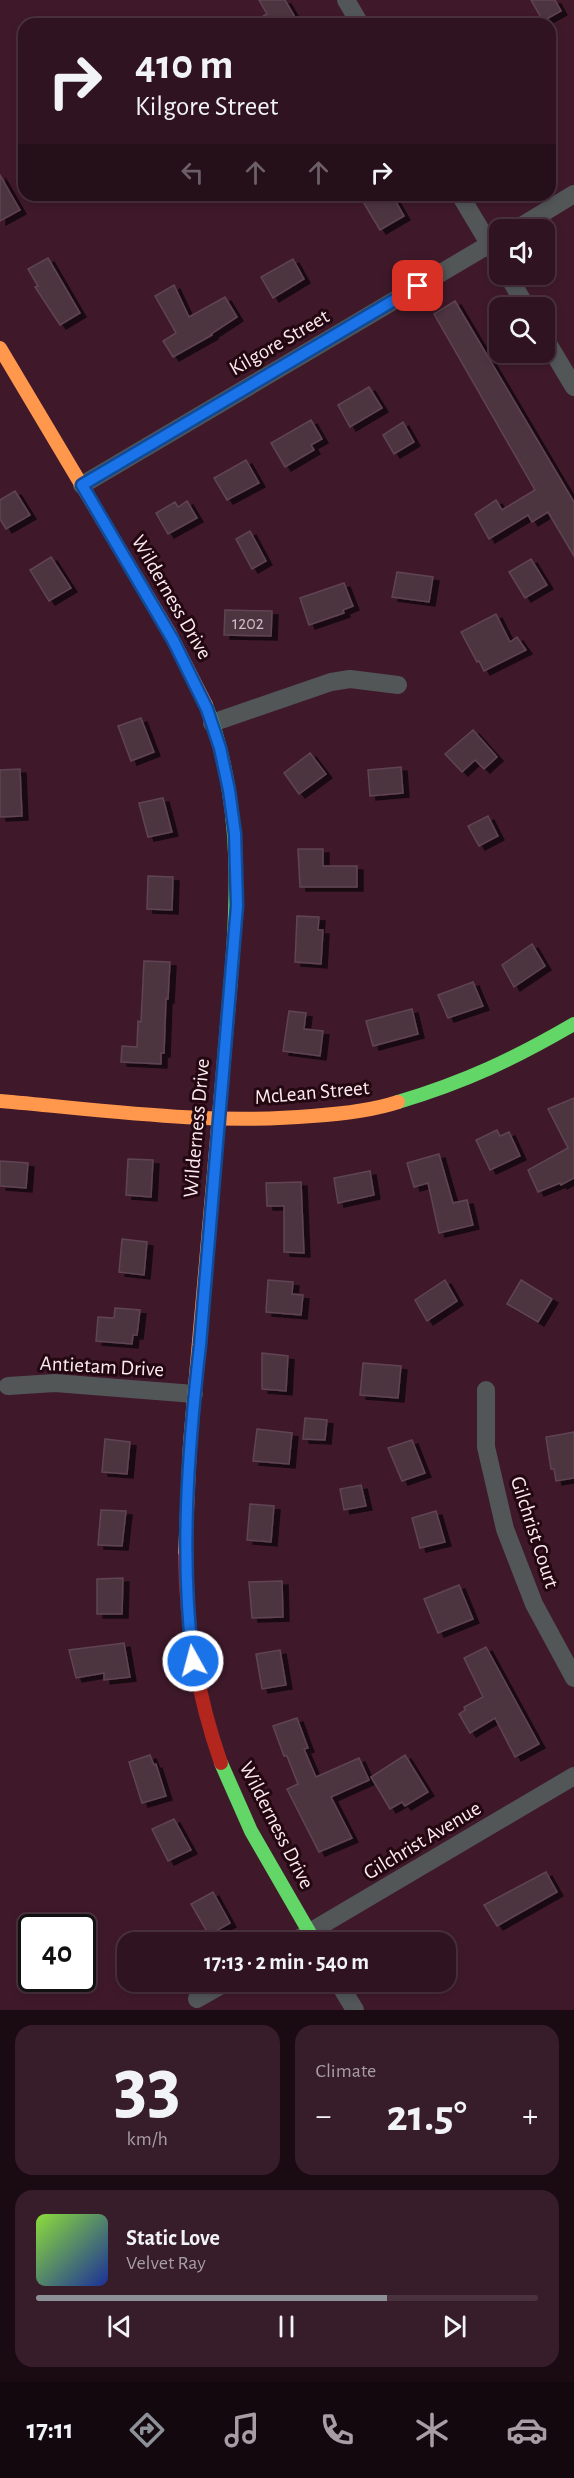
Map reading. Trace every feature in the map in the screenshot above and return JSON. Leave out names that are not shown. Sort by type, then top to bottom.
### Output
[{"type":"street","points":[[346,0],[356,18]]},
{"type":"street","points":[[533,219],[574,194]]},
{"type":"street","points":[[464,201],[489,234]]},
{"type":"street","name":"Kilgore Street","points":[[82,485],[489,244]]},
{"type":"street","name":"Wilderness Drive","points":[[0,348],[173,640],[201,695],[212,723],[229,790],[238,874],[194,1394],[185,1559],[187,1610],[193,1661],[206,1717],[238,1806],[308,1932]]},
{"type":"street","points":[[555,355],[574,387]]},
{"type":"street","points":[[212,723],[331,682],[350,679],[398,685]]},
{"type":"street","name":"McLean Street","points":[[0,1101],[219,1117],[287,1119],[363,1111],[447,1088],[490,1070],[574,1024]]},
{"type":"street","name":"Antietam Drive","points":[[8,1386],[55,1383],[194,1394]]},
{"type":"street","name":"Gilchrist Court","points":[[486,1390],[486,1447],[505,1528],[534,1604],[574,1678]]},
{"type":"street","name":"Gilchrist Avenue","points":[[322,1932],[574,1776]]},
{"type":"street","points":[[196,1999],[209,1992]]},
{"type":"street","points":[[344,1992],[355,2010]]},
{"type":"building","points":[[259,0],[285,0],[296,18],[260,18],[267,14]]},
{"type":"building","points":[[531,0],[555,0],[561,11],[548,18],[541,18]]},
{"type":"building","points":[[0,175],[20,210],[0,221]]},
{"type":"building","points":[[363,201],[395,201],[404,216],[380,230]]},
{"type":"building","points":[[48,258],[80,313],[60,325],[35,287],[38,286],[28,269]]},
{"type":"building","points":[[293,259],[304,279],[273,298],[261,277]]},
{"type":"building","points":[[174,285],[189,317],[225,297],[237,317],[212,335],[173,357],[163,341],[176,333],[155,296]]},
{"type":"building","points":[[455,301],[489,358],[489,363],[492,363],[574,502],[574,556],[548,512],[532,522],[528,515],[489,539],[475,514],[496,500],[502,510],[535,490],[434,314]]},
{"type":"building","points":[[369,387],[382,408],[350,427],[338,405]]},
{"type":"building","points":[[311,420],[322,439],[311,445],[314,450],[285,467],[271,443]]},
{"type":"building","points":[[403,422],[414,442],[394,454],[383,435]]},
{"type":"building","points":[[246,460],[259,483],[227,500],[214,478]]},
{"type":"building","points":[[15,491],[30,515],[6,529],[0,519],[0,500]]},
{"type":"building","points":[[187,501],[197,518],[168,534],[156,513],[175,502],[178,507]]},
{"type":"building","points":[[250,531],[266,561],[252,569],[236,539]]},
{"type":"building","points":[[51,557],[71,588],[49,601],[30,570]]},
{"type":"building","points":[[531,559],[547,585],[525,598],[509,572]]},
{"type":"building","points":[[397,572],[433,577],[429,602],[392,597]]},
{"type":"building","points":[[344,583],[353,606],[343,610],[344,613],[309,625],[300,598]]},
{"type":"building","points":[[225,610],[272,611],[271,636],[224,635]]},
{"type":"building","points":[[496,614],[510,642],[517,637],[526,650],[484,671],[461,632]]},
{"type":"building","points":[[141,718],[154,752],[131,761],[118,726]]},
{"type":"building","points":[[473,730],[497,757],[484,769],[475,760],[462,772],[445,754]]},
{"type":"building","points":[[310,753],[326,774],[299,794],[284,773]]},
{"type":"building","points":[[401,767],[403,793],[370,796],[368,770]]},
{"type":"building","points":[[20,769],[22,816],[0,817],[0,770]]},
{"type":"building","points":[[163,798],[172,832],[148,837],[139,803]]},
{"type":"building","points":[[488,816],[498,836],[479,846],[468,826]]},
{"type":"building","points":[[298,849],[323,849],[323,866],[357,866],[357,887],[300,887]]},
{"type":"building","points":[[148,876],[173,877],[172,910],[147,909]]},
{"type":"building","points":[[297,916],[319,917],[318,930],[323,930],[321,964],[295,962]]},
{"type":"building","points":[[532,944],[545,966],[514,987],[502,965]]},
{"type":"building","points":[[144,961],[170,962],[164,1053],[161,1053],[161,1064],[121,1062],[122,1046],[137,1047],[138,1021],[141,1022]]},
{"type":"building","points":[[473,982],[483,1006],[448,1018],[438,995]]},
{"type":"building","points":[[412,1009],[418,1034],[373,1046],[366,1021]]},
{"type":"building","points":[[289,1011],[306,1013],[304,1029],[323,1031],[320,1056],[283,1051]]},
{"type":"building","points":[[574,1098],[574,1178],[561,1185],[560,1183],[538,1192],[528,1170],[568,1148],[548,1109]]},
{"type":"building","points":[[497,1130],[500,1136],[509,1132],[520,1156],[490,1170],[476,1140]]},
{"type":"building","points":[[439,1154],[453,1203],[467,1200],[473,1225],[439,1233],[428,1183],[414,1187],[407,1163]]},
{"type":"building","points":[[128,1159],[153,1160],[151,1197],[126,1195]]},
{"type":"building","points":[[0,1161],[28,1163],[26,1188],[0,1186]]},
{"type":"building","points":[[370,1171],[374,1195],[338,1203],[334,1178]]},
{"type":"building","points":[[301,1182],[304,1253],[284,1252],[284,1206],[267,1206],[266,1183]]},
{"type":"building","points":[[122,1239],[147,1242],[144,1275],[119,1272]]},
{"type":"building","points":[[268,1280],[293,1282],[292,1294],[303,1295],[301,1315],[266,1312]]},
{"type":"building","points":[[445,1280],[457,1301],[427,1321],[415,1300]]},
{"type":"building","points":[[521,1280],[552,1299],[538,1322],[507,1304]]},
{"type":"building","points":[[115,1308],[140,1310],[137,1335],[133,1335],[132,1344],[96,1341],[98,1317],[114,1318]]},
{"type":"building","points":[[262,1353],[288,1356],[286,1391],[262,1389]]},
{"type":"building","points":[[363,1363],[401,1366],[398,1398],[360,1395]]},
{"type":"building","points":[[305,1418],[327,1420],[325,1440],[303,1439]]},
{"type":"building","points":[[257,1429],[292,1433],[289,1464],[253,1461]]},
{"type":"building","points":[[574,1432],[574,1478],[556,1481],[554,1469],[551,1469],[546,1437]]},
{"type":"building","points":[[105,1439],[130,1442],[127,1474],[102,1472]]},
{"type":"building","points":[[412,1440],[425,1473],[402,1481],[388,1448]]},
{"type":"building","points":[[361,1485],[366,1506],[344,1510],[340,1489]]},
{"type":"building","points":[[250,1504],[274,1506],[271,1542],[247,1540]]},
{"type":"building","points":[[101,1510],[126,1511],[122,1546],[98,1545]]},
{"type":"building","points":[[436,1511],[445,1542],[420,1548],[412,1518]]},
{"type":"building","points":[[123,1578],[122,1614],[97,1614],[97,1579]]},
{"type":"building","points":[[282,1581],[283,1617],[252,1618],[249,1582]]},
{"type":"building","points":[[459,1585],[473,1619],[438,1633],[424,1599]]},
{"type":"building","points":[[124,1643],[130,1677],[104,1680],[104,1673],[76,1678],[69,1650]]},
{"type":"building","points":[[486,1647],[539,1744],[515,1757],[495,1718],[470,1733],[459,1714],[465,1710],[464,1707],[483,1697],[464,1658]]},
{"type":"building","points":[[280,1650],[286,1685],[262,1689],[256,1654]]},
{"type":"building","points":[[297,1718],[308,1748],[304,1749],[316,1777],[359,1758],[369,1780],[331,1797],[352,1838],[319,1852],[287,1789],[298,1784],[273,1726]]},
{"type":"building","points":[[150,1755],[154,1765],[156,1764],[166,1796],[142,1803],[129,1762]]},
{"type":"building","points":[[405,1755],[428,1792],[405,1806],[402,1802],[390,1809],[371,1777]]},
{"type":"building","points":[[174,1819],[191,1850],[168,1861],[152,1829]]},
{"type":"building","points":[[546,1872],[557,1892],[497,1926],[484,1905]]},
{"type":"building","points":[[213,1892],[230,1923],[214,1932],[207,1932],[191,1904]]},
{"type":"traffic: fast","points":[[206,705],[220,748],[229,792],[234,836],[235,925],[224,1059]]},
{"type":"traffic: fast","points":[[398,1102],[489,1069],[574,1024]]},
{"type":"traffic: fast","points":[[221,1763],[251,1831],[309,1932]]},
{"type":"traffic: slow","points":[[0,348],[169,632],[206,705]]},
{"type":"traffic: slow","points":[[185,1556],[190,1443],[224,1059]]},
{"type":"traffic: slow","points":[[0,1101],[156,1115],[234,1119],[333,1114],[366,1110],[398,1102]]},
{"type":"traffic: jam","points":[[185,1556],[194,1661],[205,1712],[221,1763]]},
{"type":"route","points":[[193,1661],[187,1610],[185,1559],[191,1418],[200,1345],[237,906],[238,874],[235,834],[220,748],[201,695],[173,640],[82,485],[418,286]]}]
